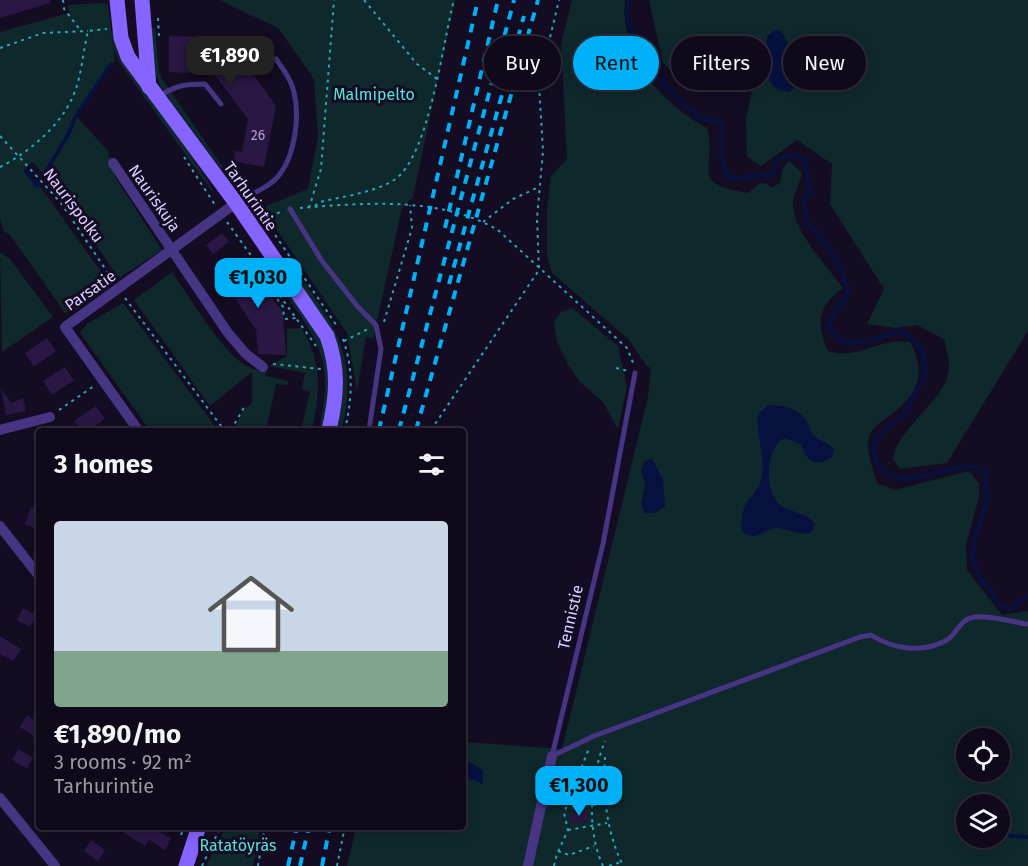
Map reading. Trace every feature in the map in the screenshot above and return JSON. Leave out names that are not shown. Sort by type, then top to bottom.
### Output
[{"type":"street","name":"Tarhurintie","points":[[117,0],[124,49],[154,93],[242,199],[327,336],[335,361],[337,380],[329,428]]},
{"type":"street","points":[[142,0],[154,93]]},
{"type":"street","name":"Nauriskuja","points":[[113,163],[228,333],[246,354],[263,367]]},
{"type":"street","name":"Parsatie","points":[[137,428],[65,327],[122,293],[173,250],[242,199]]},
{"type":"street","points":[[0,430],[50,417]]},
{"type":"street","points":[[0,526],[36,572]]},
{"type":"street","name":"Tennistie","points":[[528,866],[552,756]]},
{"type":"street","points":[[0,798],[55,866]]},
{"type":"street","points":[[186,866],[198,830]]},
{"type":"lane","points":[[242,199],[273,181],[281,173],[290,155],[295,130],[294,92],[276,59]]},
{"type":"lane","points":[[154,93],[184,84],[205,84],[221,104]]},
{"type":"lane","points":[[290,209],[322,261],[358,307],[376,325],[380,343],[369,428]]},
{"type":"lane","name":"Tennistie","points":[[552,756],[603,544],[635,373]]},
{"type":"lane","points":[[552,756],[594,736],[860,637],[871,635],[887,645],[920,648],[948,639],[960,623],[975,617],[1027,624]]},
{"type":"path","points":[[63,0],[64,9],[81,31]]},
{"type":"path","points":[[334,0],[321,169],[309,208],[410,205],[429,207],[483,222],[498,230],[539,270],[627,348],[634,362],[635,373],[616,368]]},
{"type":"path","points":[[364,0],[417,64],[436,79]]},
{"type":"path","points":[[315,207],[320,202],[366,191],[395,179],[407,167],[425,128],[454,0]]},
{"type":"path","points":[[432,428],[539,270],[537,218],[543,151],[539,84],[559,0]]},
{"type":"path","points":[[156,9],[159,38]]},
{"type":"path","points":[[0,48],[43,33],[99,30]]},
{"type":"path","points":[[0,167],[19,156],[51,127],[70,103],[78,84],[88,31]]},
{"type":"path","name":"Naurispolku","points":[[0,136],[29,165],[61,203],[122,293],[223,428]]},
{"type":"path","points":[[483,222],[513,199],[540,187]]},
{"type":"path","points":[[242,199],[264,218],[290,209]]},
{"type":"path","points":[[380,343],[387,308],[412,228],[410,205]]},
{"type":"path","points":[[259,264],[254,268],[284,308],[284,319],[297,318]]},
{"type":"path","points":[[278,299],[281,296]]},
{"type":"path","points":[[344,341],[376,325]]},
{"type":"path","points":[[263,367],[266,363],[321,369]]},
{"type":"path","points":[[320,363],[322,376]]},
{"type":"path","points":[[50,417],[102,380]]},
{"type":"path","points":[[232,428],[246,404]]},
{"type":"path","points":[[603,866],[594,846],[593,805],[599,756],[610,730]]},
{"type":"path","points":[[554,866],[568,830],[564,813],[594,736]]},
{"type":"path","points":[[604,758],[607,823],[623,866]]},
{"type":"path","points":[[593,805],[605,804]]},
{"type":"path","points":[[568,830],[607,823]]},
{"type":"path","points":[[202,866],[219,830]]},
{"type":"path","points":[[258,866],[264,830]]},
{"type":"path","points":[[337,866],[344,830]]},
{"type":"path","points":[[558,851],[569,855],[594,846]]},
{"type":"path","points":[[609,866],[621,862]]},
{"type":"green space","name":"Malmipelto","points":[[220,0],[455,0],[413,197],[402,208],[373,339],[366,337],[357,391],[347,333],[271,221],[266,206],[308,189],[318,136],[314,79],[278,28]]},
{"type":"green space","points":[[572,0],[625,0],[625,21],[628,36],[573,36],[573,90],[658,90],[690,118],[707,128],[708,172],[717,184],[729,189],[748,193],[760,183],[766,183],[771,188],[780,183],[783,168],[789,161],[802,173],[793,200],[794,214],[812,248],[843,288],[828,302],[821,316],[822,332],[828,351],[850,353],[888,343],[910,342],[917,360],[918,377],[912,392],[895,412],[878,424],[869,437],[870,460],[877,483],[895,490],[969,471],[979,484],[979,497],[966,545],[967,570],[1002,615],[1028,611],[1028,866],[347,866],[355,830],[466,830],[466,742],[562,749],[648,397],[651,368],[647,366],[628,339],[552,273],[547,256],[547,210],[551,176],[567,159],[561,44]]},
{"type":"green space","points":[[649,0],[1028,0],[1028,331],[947,463],[900,469],[893,459],[903,436],[932,402],[947,379],[949,367],[947,353],[944,339],[917,325],[895,328],[867,324],[884,289],[830,204],[832,164],[797,140],[761,166],[747,157],[746,119],[752,90],[771,90],[771,36],[671,36],[671,71],[663,63],[659,36],[657,36]]},
{"type":"green space","points":[[108,4],[115,61],[76,116],[108,151],[115,177],[162,250],[119,278],[61,195],[33,162],[24,169],[42,189],[111,286],[76,310],[65,313],[10,235],[4,231],[0,219],[0,32],[69,13],[68,5]]},
{"type":"green space","points":[[151,28],[155,28],[159,72],[162,79],[231,182],[161,88],[154,70]]},
{"type":"green space","points":[[115,31],[152,99],[207,179],[216,197],[119,62],[114,50],[112,32]]},
{"type":"green space","points":[[0,252],[10,259],[53,317],[2,352]]},
{"type":"green space","points":[[172,272],[218,338],[239,361],[251,368],[267,371],[265,376],[288,381],[287,385],[276,384],[266,428],[235,428],[243,411],[252,403],[252,372],[210,406],[134,300]]},
{"type":"green space","points":[[297,272],[324,311],[341,345],[346,363],[347,383],[342,428],[337,428],[343,382],[336,346],[329,330],[294,274]]},
{"type":"green space","points":[[281,281],[322,342],[331,378],[324,428],[319,428],[325,385],[320,351],[304,320],[277,284]]},
{"type":"green space","points":[[123,303],[217,428],[149,428],[80,333],[87,324]]},
{"type":"green space","points":[[572,308],[618,346],[627,387],[618,429],[603,402],[579,381],[557,342],[554,321],[561,312]]},
{"type":"green space","points":[[301,328],[313,353],[318,390],[312,428],[301,428],[310,392],[302,389],[305,373],[269,366],[287,356],[287,329]]},
{"type":"green space","name":"Ratatöyräs","points":[[224,830],[259,830],[253,866],[206,866]]},
{"type":"shaded area","points":[[774,30],[780,30],[784,36],[783,90],[792,90],[789,92],[780,90],[771,82],[771,36],[768,36]]},
{"type":"shaded area","points":[[768,405],[785,407],[800,413],[814,435],[834,449],[832,457],[816,462],[809,459],[801,444],[785,438],[774,450],[771,458],[769,478],[774,497],[782,506],[812,520],[815,525],[811,533],[803,534],[777,528],[752,536],[742,531],[743,512],[757,489],[762,475],[758,414]]},
{"type":"shaded area","points":[[652,459],[663,479],[665,506],[656,512],[645,513],[641,505],[645,484],[641,470],[645,461]]},
{"type":"shaded area","points":[[466,761],[483,770],[483,784],[466,778]]},
{"type":"building","points":[[0,0],[50,0],[50,3],[0,18]]},
{"type":"building","points":[[169,36],[228,38],[276,106],[264,167],[233,161],[235,151],[242,152],[248,119],[214,74],[169,72]]},
{"type":"building","points":[[222,233],[229,242],[213,254],[206,245]]},
{"type":"building","points":[[242,260],[283,312],[286,355],[258,354],[256,330],[220,276]]},
{"type":"building","points":[[47,338],[56,351],[34,367],[25,353]]},
{"type":"building","points":[[65,367],[74,380],[52,395],[43,381]]},
{"type":"building","points":[[1,388],[11,403],[23,398],[26,411],[6,415]]},
{"type":"building","points":[[96,406],[105,419],[92,428],[79,428],[74,421]]},
{"type":"building","points":[[31,507],[36,509],[36,529],[25,524]]},
{"type":"building","points":[[23,608],[36,614],[30,627],[17,620]]},
{"type":"building","points":[[0,636],[21,649],[13,661],[0,654]]},
{"type":"building","points":[[27,715],[36,721],[36,738],[20,727]]},
{"type":"building","points":[[18,749],[33,758],[27,769],[12,760]]},
{"type":"building","points":[[587,811],[589,820],[571,824],[569,814]]},
{"type":"building","points":[[119,830],[155,830],[171,838],[165,850],[149,840],[145,846]]},
{"type":"building","points":[[91,840],[105,850],[98,861],[84,851]]},
{"type":"waterway","points":[[630,0],[626,14],[643,60],[680,101],[702,119],[721,122],[721,159],[729,178],[772,175],[778,158],[794,155],[805,161],[810,193],[804,200],[809,226],[818,233],[841,269],[849,292],[832,318],[829,327],[843,341],[852,343],[900,331],[916,343],[925,362],[924,379],[906,411],[877,438],[874,444],[876,459],[885,472],[897,478],[925,476],[956,468],[971,467],[985,470],[987,501],[974,540],[973,560],[982,582],[1003,607],[1011,609],[1028,596]]},
{"type":"waterway","points":[[42,178],[68,135],[76,116],[111,64]]},
{"type":"waterway","points":[[26,171],[37,186],[39,184]]},
{"type":"waterway","points":[[1010,836],[1028,837]]},
{"type":"railway","points":[[379,428],[478,0]]},
{"type":"railway","points":[[445,228],[498,0]]},
{"type":"railway","points":[[400,428],[514,0]]},
{"type":"railway","points":[[417,428],[538,0]]},
{"type":"railway","points":[[449,284],[524,16]]},
{"type":"railway","points":[[288,866],[296,830]]},
{"type":"railway","points":[[300,866],[308,830]]},
{"type":"railway","points":[[322,866],[329,830]]}]
